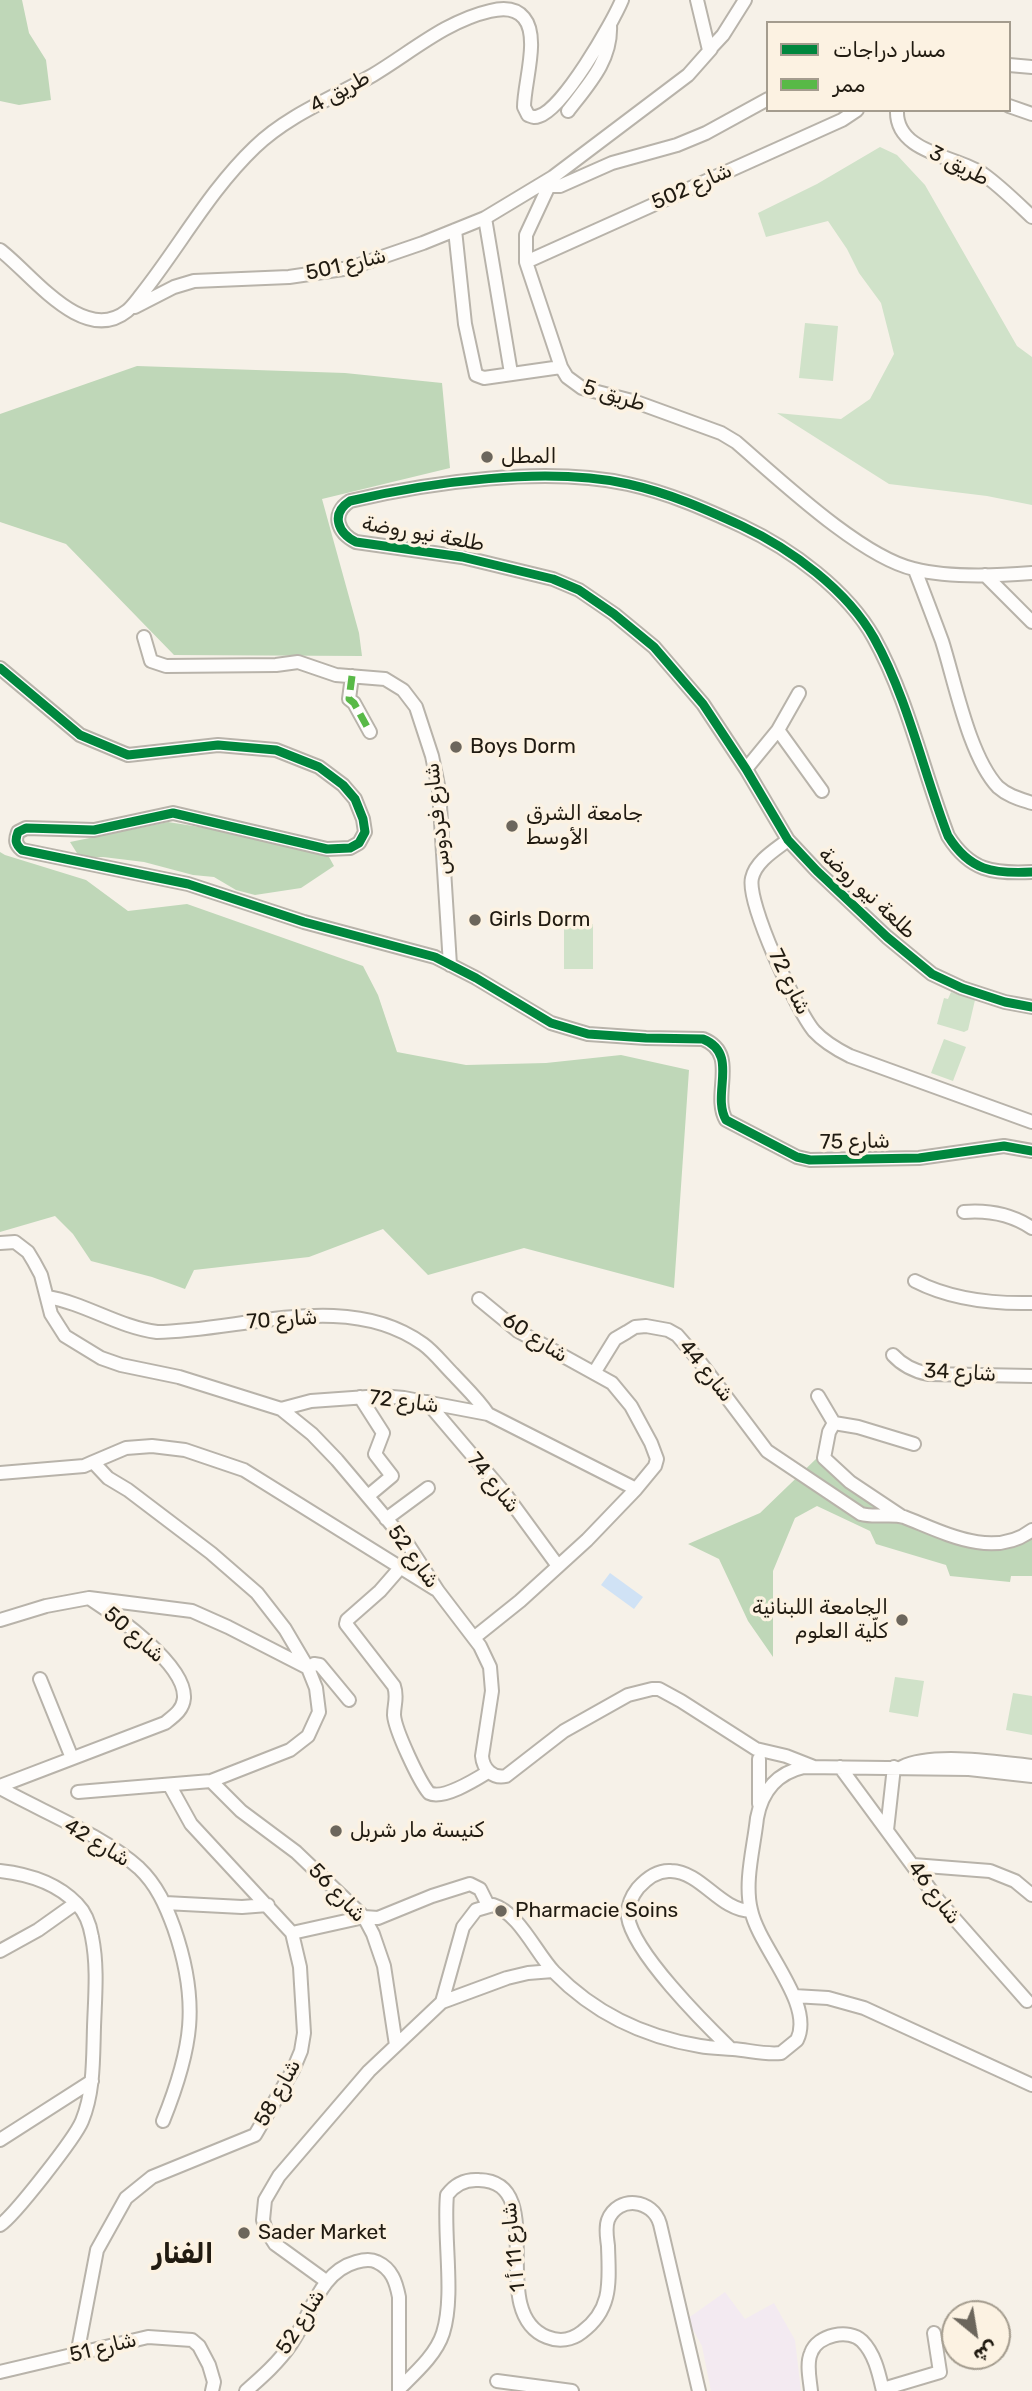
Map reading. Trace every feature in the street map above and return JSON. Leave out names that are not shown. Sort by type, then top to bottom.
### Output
[{"type":"street","name":"طريق 4","points":[[128,310],[223,181],[256,145],[286,122],[343,92],[456,24],[490,11],[505,9],[517,12],[529,24],[532,37],[524,107],[528,115],[540,116],[566,91],[593,55],[622,0]]},
{"type":"street","points":[[697,0],[707,50],[711,49],[738,15],[745,0]]},
{"type":"street","points":[[568,111],[601,66],[611,44],[610,25]]},
{"type":"street","name":"طريق 5","points":[[711,49],[688,75],[551,182],[526,235],[526,262],[561,367],[574,384],[636,402],[721,433],[736,442],[819,511],[885,558],[915,570],[985,575],[1032,573]]},
{"type":"street","points":[[1011,65],[1032,67]]},
{"type":"street","name":"شارع 502","points":[[551,182],[561,186],[612,163],[677,145],[706,133],[766,100]]},
{"type":"street","points":[[1011,107],[1032,114]]},
{"type":"street","name":"شارع 502","points":[[526,262],[842,120],[854,112]]},
{"type":"street","name":"طريق 3","points":[[897,112],[898,122],[912,141],[983,174],[1032,217]]},
{"type":"street","name":"شارع 501","points":[[128,310],[174,287],[194,281],[289,277],[350,268],[485,218],[551,182]]},
{"type":"street","points":[[485,218],[511,373]]},
{"type":"street","points":[[454,230],[474,372],[481,378],[561,367]]},
{"type":"street","points":[[0,250],[49,295],[85,317],[101,321],[128,310]]},
{"type":"street","name":"طلعة نيو روضة","points":[[1032,872],[1004,874],[969,863],[958,853],[948,836],[896,688],[873,638],[858,615],[814,571],[787,549],[756,532],[677,498],[627,484],[566,478],[490,478],[400,491],[344,505],[340,513],[341,533],[356,541],[423,550],[553,579],[579,590],[614,614],[654,647],[703,704],[788,840],[887,937],[932,974],[962,988],[1005,1002],[1032,1007]]},
{"type":"street","points":[[915,570],[941,640],[970,734],[985,769],[1011,797],[1032,803]]},
{"type":"street","points":[[985,575],[1032,622]]},
{"type":"street","name":"شارع فردوس","points":[[144,637],[151,661],[166,666],[276,665],[298,662],[336,675],[385,679],[403,690],[416,708],[432,756],[439,790],[450,965]]},
{"type":"street","points":[[0,668],[80,735],[128,755],[218,745],[276,750],[319,767],[343,785],[355,799],[365,832],[359,843],[350,848],[327,849],[173,813],[94,830],[26,828],[18,832],[15,838],[16,845],[22,850],[188,884],[304,922],[435,957],[450,965]]},
{"type":"street","points":[[352,676],[349,699],[370,732]]},
{"type":"street","points":[[746,769],[778,730],[799,693]]},
{"type":"street","points":[[778,730],[822,791]]},
{"type":"street","name":"شارع 72","points":[[788,840],[760,862],[752,875],[751,897],[769,943],[815,1032],[849,1056],[904,1073],[1032,1122]]},
{"type":"street","points":[[435,957],[449,944]]},
{"type":"street","name":"شارع 75","points":[[450,965],[551,1023],[588,1034],[703,1039],[712,1043],[718,1048],[724,1066],[720,1106],[726,1120],[797,1157],[830,1161],[919,1158],[1004,1146],[1032,1151]]},
{"type":"street","points":[[964,1212],[994,1212],[1009,1216],[1032,1228]]},
{"type":"street","name":"شارع 52","points":[[0,1243],[15,1242],[27,1252],[41,1275],[54,1321],[65,1335],[101,1358],[144,1371],[179,1377],[281,1409],[312,1434],[407,1543],[438,1591],[475,1637],[490,1667],[492,1690],[482,1756],[488,1772]]},
{"type":"street","points":[[915,1281],[953,1296],[1008,1303],[1032,1303]]},
{"type":"street","name":"شارع 70","points":[[47,1297],[73,1303],[140,1330],[157,1332],[274,1319],[336,1316],[380,1323],[424,1345],[481,1402],[488,1414]]},
{"type":"street","name":"شارع 60","points":[[479,1299],[517,1331],[594,1373]]},
{"type":"street","name":"شارع 44","points":[[594,1373],[615,1339],[635,1327],[668,1330],[677,1335],[697,1358],[768,1451],[861,1514],[873,1517],[902,1516],[921,1525],[982,1543],[1006,1543],[1032,1530]]},
{"type":"street","name":"شارع 34","points":[[893,1355],[907,1367],[928,1374],[1032,1376]]},
{"type":"street","points":[[475,1637],[558,1566],[636,1489],[655,1466],[657,1459],[654,1449],[622,1394],[612,1383],[594,1373]]},
{"type":"street","points":[[818,1396],[834,1423],[858,1427],[914,1444]]},
{"type":"street","points":[[360,1397],[382,1429],[383,1437],[375,1454],[391,1476],[368,1496]]},
{"type":"street","name":"شارع 72","points":[[281,1409],[311,1401],[360,1397],[404,1398],[488,1414],[636,1489]]},
{"type":"street","name":"شارع 74","points":[[426,1402],[506,1495],[558,1566]]},
{"type":"street","points":[[834,1423],[829,1432],[824,1458],[850,1482],[902,1516]]},
{"type":"street","points":[[0,1474],[84,1466],[126,1448],[139,1446],[167,1447],[206,1456],[244,1470],[438,1591]]},
{"type":"street","points":[[79,1792],[211,1782],[290,1751],[308,1736],[319,1712],[316,1688],[308,1668],[285,1629],[257,1593],[211,1553],[108,1478],[93,1462]]},
{"type":"street","points":[[386,1519],[428,1488]]},
{"type":"street","points":[[400,1568],[346,1624],[394,1686],[397,1699],[395,1719],[426,1790],[431,1795],[436,1796],[466,1785],[488,1772],[498,1777],[506,1776],[564,1731],[628,1695],[652,1689],[659,1689],[681,1701],[760,1753],[780,1777]]},
{"type":"street","points":[[0,1620],[46,1606],[89,1598]]},
{"type":"street","name":"شارع 50","points":[[89,1598],[192,1611],[308,1668],[314,1664],[320,1665],[349,1700]]},
{"type":"street","name":"شارع 50","points":[[0,1787],[165,1723],[180,1710],[184,1698],[182,1685],[169,1665],[154,1648],[89,1598]]},
{"type":"street","points":[[40,1679],[72,1758]]},
{"type":"street","points":[[760,1753],[786,1756],[814,1767]]},
{"type":"street","points":[[760,1753],[757,1795],[760,1806]]},
{"type":"street","points":[[898,1767],[935,1760],[1032,1766]]},
{"type":"street","points":[[442,2002],[463,1927],[476,1910],[488,1905],[497,1906],[505,1911],[534,1944],[553,1971],[616,2020],[677,2042],[774,2054],[793,2046],[802,2027],[794,1996],[763,1941],[751,1911],[750,1882],[760,1806],[763,1797],[780,1777],[804,1767],[969,1769],[1032,1776]]},
{"type":"street","name":"شارع 46","points":[[840,1767],[963,1931],[1027,2001]]},
{"type":"street","points":[[887,1830],[898,1767]]},
{"type":"street","name":"شارع 56","points":[[211,1782],[241,1811],[296,1852],[364,1917],[384,1966],[396,2045]]},
{"type":"street","name":"شارع 58","points":[[77,2356],[97,2250],[126,2198],[152,2177],[255,2135],[293,2070],[301,2051],[304,2033],[300,1967],[292,1933],[191,1824],[170,1786]]},
{"type":"street","name":"شارع 42","points":[[0,1787],[116,1850],[141,1870],[165,1903],[181,1947],[189,1982],[190,2017],[184,2063],[163,2121]]},
{"type":"street","points":[[913,1866],[990,1871],[1015,1881],[1032,1895]]},
{"type":"street","points":[[730,2048],[696,2016],[646,1954],[628,1920],[629,1903],[646,1880],[669,1870],[681,1872],[738,1910],[751,1911]]},
{"type":"street","points":[[0,1871],[48,1884],[76,1903],[89,1924],[96,1964],[92,2081],[81,2125],[2,2224],[0,2238]]},
{"type":"street","points":[[292,1933],[364,1917],[378,1918],[470,1884],[480,1889],[488,1905]]},
{"type":"street","points":[[0,1951],[38,1930],[76,1903]]},
{"type":"street","points":[[165,1903],[242,1907],[268,1905]]},
{"type":"street","points":[[399,2390],[399,2297],[397,2284],[391,2273],[379,2262],[363,2260],[344,2266],[326,2281],[275,2244],[263,2220],[265,2200],[279,2176],[369,2071],[442,2002],[507,1978],[553,1971]]},
{"type":"street","points":[[794,1996],[828,1998],[864,2008],[1032,2085]]},
{"type":"street","points":[[0,2140],[92,2081]]},
{"type":"street","name":"شارع 11 أ 1","points":[[399,2390],[432,2353],[443,2333],[447,2313],[447,2195],[463,2182],[481,2180],[499,2184],[512,2198],[519,2303],[525,2320],[540,2333],[558,2340],[579,2335],[605,2307],[609,2272],[607,2227],[614,2210],[628,2203],[643,2204],[654,2210],[660,2224],[699,2391]]},
{"type":"street","name":"شارع 52","points":[[246,2391],[290,2346],[326,2281]]},
{"type":"street","points":[[811,2391],[811,2353],[822,2340],[843,2335],[857,2337],[864,2343],[875,2364],[883,2390],[940,2372],[933,2333]]},
{"type":"street","name":"شارع 51","points":[[0,2372],[77,2356],[148,2337],[192,2340],[199,2346],[209,2365],[214,2382],[212,2391]]},
{"type":"street","points":[[497,2381],[572,2391]]},
{"type":"shaded area","points":[[725,2292],[745,2319],[774,2303],[795,2340],[801,2391],[711,2391],[702,2346],[687,2319]]},
{"type":"green space","points":[[0,0],[22,0],[29,33],[46,60],[51,100],[19,105],[0,101]]},
{"type":"green space","points":[[880,147],[897,155],[925,185],[1017,346],[1032,357],[1032,505],[987,496],[889,484],[777,413],[841,419],[870,399],[894,354],[881,303],[859,273],[828,221],[766,237],[758,213],[817,184]]},
{"type":"green space","points":[[805,323],[838,326],[833,381],[799,378]]},
{"type":"green space","points":[[137,366],[345,373],[442,383],[450,468],[322,499],[359,633],[362,656],[174,655],[66,544],[0,522],[0,414]]},
{"type":"green space","points":[[168,822],[212,829],[329,857],[334,866],[301,888],[255,895],[236,890],[214,877],[193,875],[144,862],[103,857],[80,858],[70,842]]},
{"type":"green space","points":[[0,852],[86,880],[128,911],[187,904],[363,966],[378,995],[397,1052],[466,1065],[546,1063],[621,1055],[689,1070],[674,1288],[524,1248],[428,1275],[383,1229],[309,1257],[194,1270],[185,1289],[91,1261],[73,1234],[55,1216],[0,1232]]},
{"type":"green space","points":[[564,924],[593,924],[593,969],[564,969]]},
{"type":"green space","points":[[951,992],[975,1000],[968,1030],[964,1032],[937,1024],[944,998],[948,999]]},
{"type":"green space","points":[[944,1039],[966,1047],[953,1081],[931,1073]]},
{"type":"green space","points":[[817,1458],[901,1520],[982,1543],[1024,1531],[1032,1525],[1032,1576],[1011,1576],[1010,1582],[950,1576],[946,1565],[876,1544],[870,1531],[817,1506],[795,1518],[773,1571],[773,1657],[748,1621],[719,1559],[688,1544],[760,1513]]},
{"type":"green space","points":[[895,1677],[924,1681],[918,1717],[889,1712]]},
{"type":"green space","points":[[1013,1693],[1032,1696],[1032,1735],[1006,1730]]},
{"type":"water","points":[[610,1573],[643,1597],[634,1609],[601,1585]]},
{"type":"marked path","points":[[352,676],[349,699],[370,732]]},
{"type":"cycle path","points":[[1032,872],[1006,872],[984,868],[956,848],[948,836],[906,710],[886,661],[863,620],[849,603],[816,573],[761,535],[658,492],[628,484],[561,476],[525,476],[416,488],[350,501],[340,512],[338,517],[341,528],[356,542],[462,557],[553,579],[579,590],[614,614],[654,647],[703,704],[788,840],[887,937],[932,974],[962,988],[1005,1002],[1032,1007]]},
{"type":"cycle path","points":[[0,668],[80,735],[128,755],[218,745],[276,750],[319,767],[343,785],[355,799],[365,832],[359,843],[350,848],[327,849],[173,813],[94,830],[26,828],[18,832],[16,837],[22,850],[188,884],[304,922],[435,957],[551,1023],[588,1034],[703,1039],[714,1046],[723,1064],[721,1098],[726,1120],[797,1157],[810,1160],[919,1158],[1004,1146],[1032,1151]]},
{"type":"place","name":"المطل","points":[[487,457]]},
{"type":"place","name":"Boys Dorm","points":[[456,747]]},
{"type":"place","name":"جامعة الشرق الأوسط","points":[[512,826]]},
{"type":"place","name":"Girls Dorm","points":[[475,920]]},
{"type":"place","name":"الجامعة اللبنانية كلّية العلوم","points":[[902,1620]]},
{"type":"place","name":"كنيسة مار شربل","points":[[336,1831]]},
{"type":"place","name":"Pharmacie Soins","points":[[501,1911]]},
{"type":"place","name":"Sader Market","points":[[244,2233]]},
{"type":"district","name":"الفنار","points":[[183,2255]]}]
